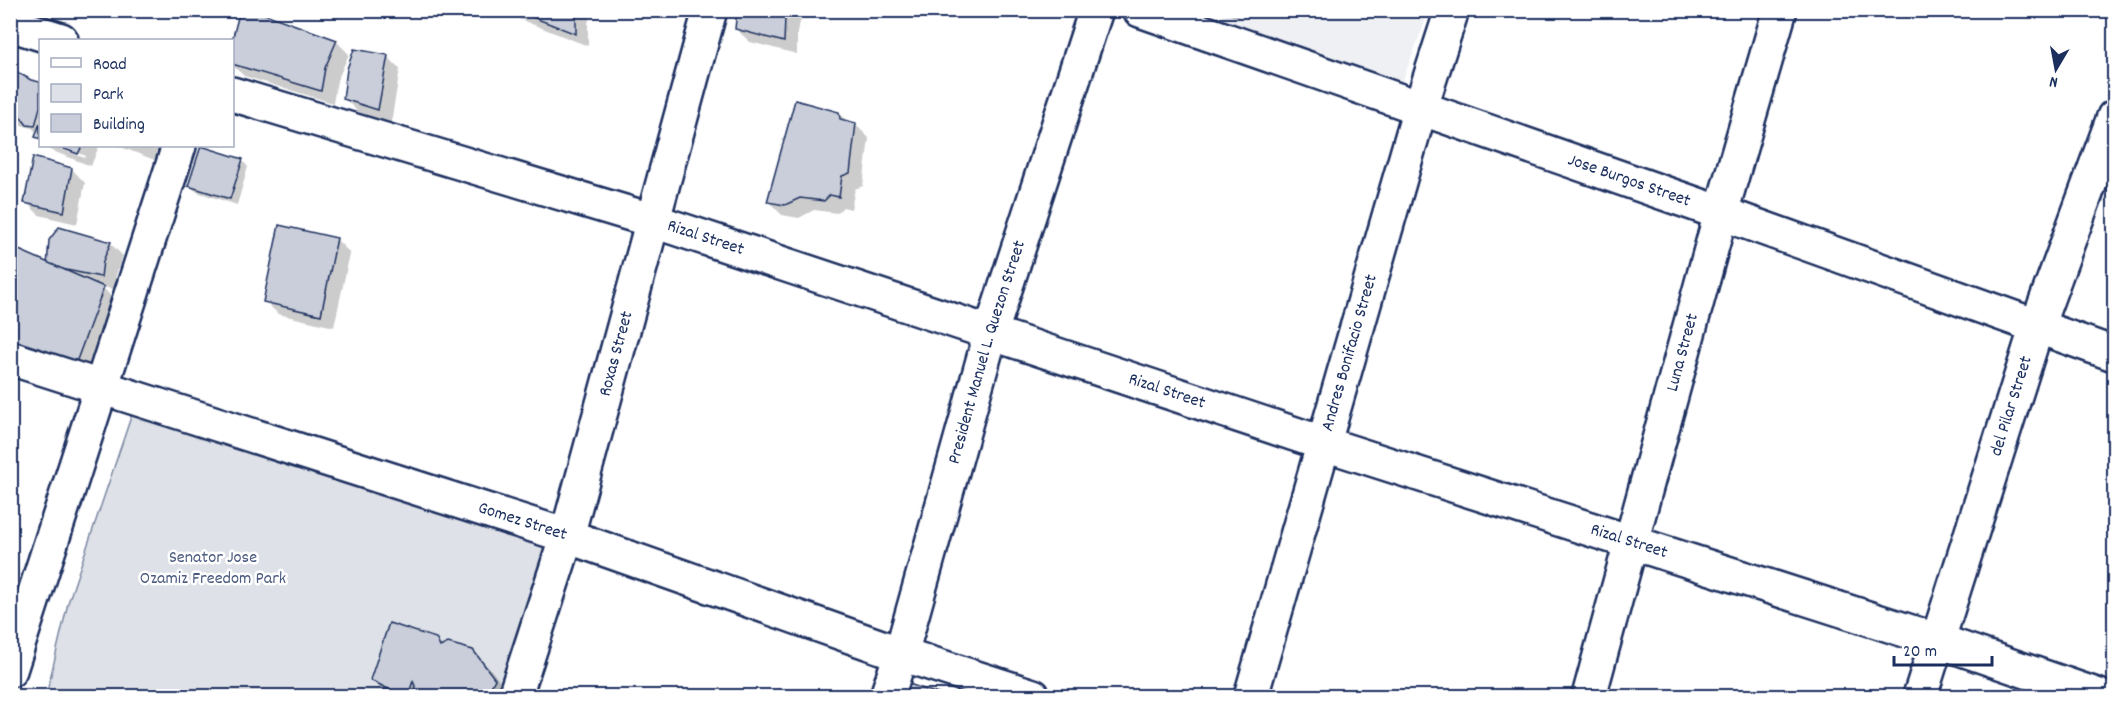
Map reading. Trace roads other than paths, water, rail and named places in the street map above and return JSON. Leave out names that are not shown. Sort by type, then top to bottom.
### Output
[{"type":"street","name":"Roxas Street","points":[[515,696],[567,536],[710,10]]},
{"type":"street","name":"President Manuel L. Quezon Street","points":[[887,696],[902,654],[990,332],[1096,10]]},
{"type":"street","name":"Jose Burgos Street","points":[[1140,10],[1721,213],[2115,354]]},
{"type":"street","name":"Andres Bonifacio Street","points":[[1251,696],[1420,109],[1452,10]]},
{"type":"street","name":"Luna Street","points":[[1589,696],[1721,213],[1780,10]]},
{"type":"street","points":[[10,24],[58,39]]},
{"type":"street","name":"Rizal Street","points":[[234,95],[654,221],[1325,444],[1936,640],[2099,696]]},
{"type":"street","name":"del Pilar Street","points":[[1920,696],[2037,326],[2115,117]]},
{"type":"street","points":[[10,670],[179,147]]},
{"type":"street","name":"Gomez Street","points":[[10,358],[567,536],[902,654],[1033,696]]},
{"type":"park label","name":"Senator Jose Ozamiz Freedom Park","points":[[213,568]]}]
